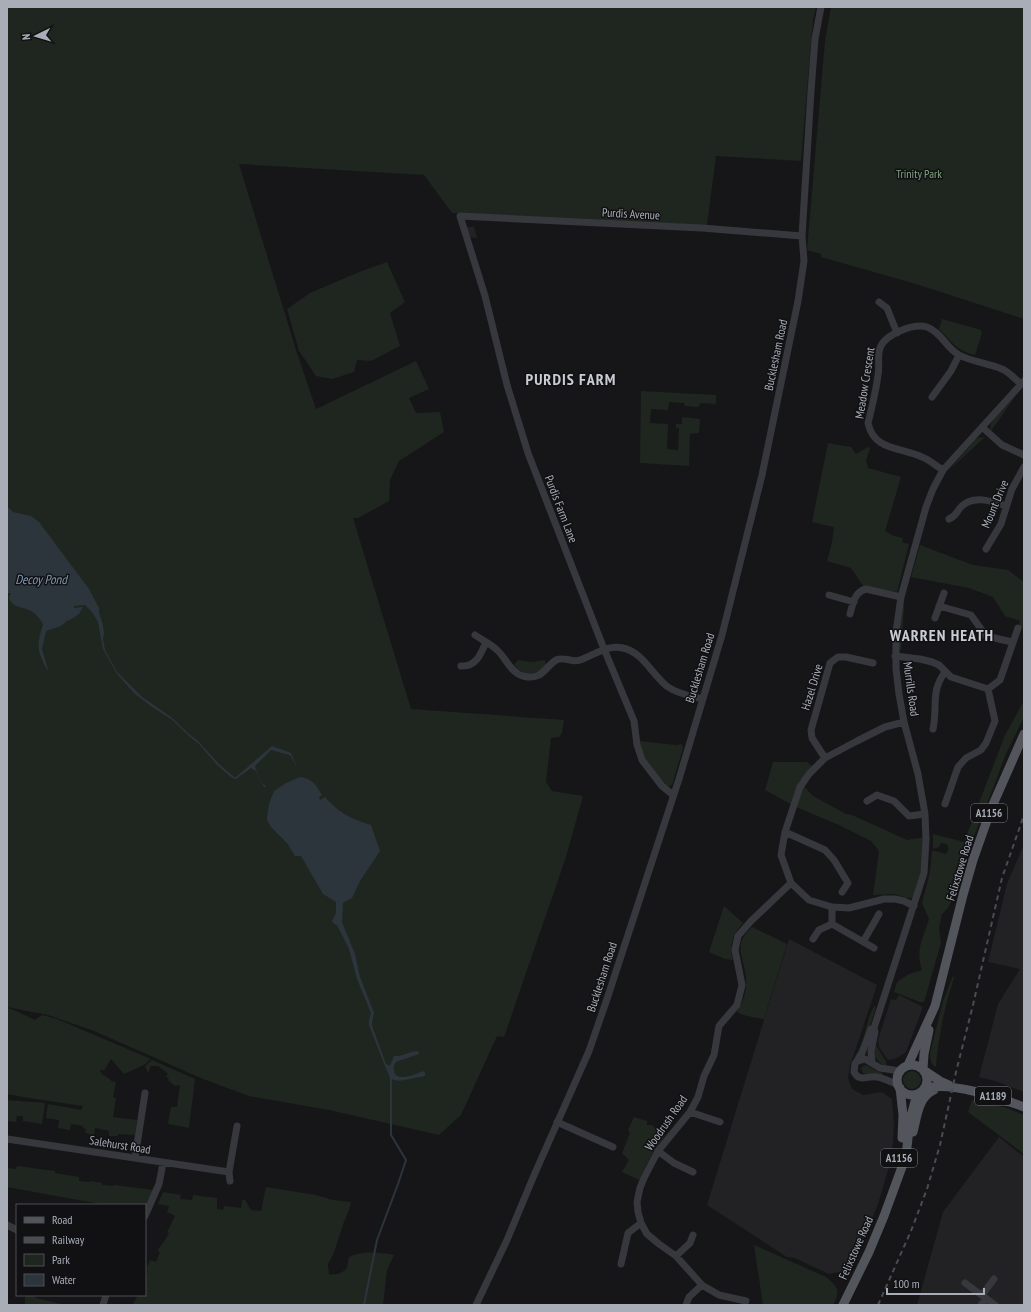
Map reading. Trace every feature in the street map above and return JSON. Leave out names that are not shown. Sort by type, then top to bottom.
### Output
[{"type":"main road","name":"Felixstowe Road","points":[[924,1070],[924,1054],[932,1013],[973,860],[991,809],[1024,734]]},
{"type":"main road","name":"Felixstowe Road","points":[[904,1068],[932,1013]]},
{"type":"main road","points":[[918,1066],[924,1070],[928,1079],[925,1088],[917,1094],[908,1094],[899,1086],[898,1075],[904,1068],[918,1066]]},
{"type":"main road","name":"A1189","points":[[924,1070],[940,1082],[960,1089]]},
{"type":"main road","name":"Felixstowe Road","points":[[890,1200],[900,1154],[902,1135],[903,1115],[899,1086]]},
{"type":"main road","name":"A1189","points":[[925,1088],[934,1086],[960,1089],[987,1095],[1024,1107]]},
{"type":"main road","points":[[906,1156],[918,1110],[922,1101],[931,1092],[948,1087]]},
{"type":"main road","name":"Felixstowe Road","points":[[843,1305],[869,1252],[906,1156],[910,1120],[917,1094]]},
{"type":"street","name":"Bucklesham Road","points":[[476,1305],[589,1051],[673,795],[722,635],[762,475],[798,300],[804,261],[802,236],[811,91],[821,7]]},
{"type":"street","name":"Purdis Avenue","points":[[460,216],[702,228],[802,236]]},
{"type":"street","name":"Purdis Farm Lane","points":[[460,216],[485,296],[507,385],[528,453],[604,650],[634,721],[637,745],[642,760],[662,786],[673,795]]},
{"type":"street","points":[[879,302],[887,308],[897,333]]},
{"type":"street","name":"Meadow Crescent","points":[[943,470],[923,457],[877,441],[870,429],[868,423],[879,374],[879,354],[885,341],[897,333],[911,327],[926,327],[933,330],[951,349],[959,355],[1004,369],[1023,383]]},
{"type":"street","points":[[932,397],[952,371],[959,355]]},
{"type":"street","name":"Murrills Road","points":[[872,1063],[871,1051],[875,1032],[874,1028],[924,873],[926,840],[925,814],[918,774],[904,722],[895,656],[896,632],[901,597],[926,507],[943,470],[1023,383]]},
{"type":"street","points":[[982,427],[1002,445],[1024,455]]},
{"type":"street","name":"Mount Drive","points":[[986,549],[1001,524],[1012,489],[1024,467]]},
{"type":"street","points":[[949,519],[955,516],[961,507],[973,500],[992,501],[1006,506]]},
{"type":"street","points":[[850,614],[858,594],[862,590],[866,589],[901,597]]},
{"type":"street","points":[[935,618],[944,593]]},
{"type":"street","points":[[829,595],[854,602]]},
{"type":"street","points":[[939,606],[971,615],[986,636],[1012,642]]},
{"type":"street","points":[[988,689],[1000,680],[1018,628]]},
{"type":"street","points":[[474,635],[496,649],[518,674],[527,676],[540,675],[556,660],[562,658],[578,661],[604,650],[619,647],[629,649],[636,653],[670,688],[702,699]]},
{"type":"street","points":[[461,666],[469,666],[476,662],[486,642]]},
{"type":"street","points":[[895,656],[932,662],[951,677],[988,689]]},
{"type":"street","name":"Hazel Drive","points":[[825,758],[812,738],[811,730],[830,663],[838,657],[846,657],[873,663]]},
{"type":"street","points":[[933,729],[936,718],[935,692],[938,680],[945,672]]},
{"type":"street","points":[[945,804],[958,767],[966,758],[981,750],[986,743],[994,721],[988,689]]},
{"type":"street","points":[[904,722],[885,727],[825,758],[809,774],[800,787],[785,832],[781,856],[791,882],[808,900],[832,907],[849,908],[884,899],[895,899],[904,901],[914,906]]},
{"type":"street","points":[[867,801],[877,795],[894,801],[909,816],[925,814]]},
{"type":"street","points":[[785,832],[825,850],[834,860],[848,884],[842,892]]},
{"type":"street","name":"Woodrush Road","points":[[746,1301],[719,1295],[702,1285],[676,1256],[647,1234],[641,1223],[638,1207],[640,1188],[658,1151],[690,1112],[698,1097],[704,1076],[714,1055],[719,1026],[737,1005],[742,985],[735,950],[738,936],[751,921],[791,882]]},
{"type":"street","points":[[832,907],[832,924]]},
{"type":"street","points":[[863,942],[879,914]]},
{"type":"street","points":[[813,939],[819,930],[832,924]]},
{"type":"street","points":[[832,924],[874,948]]},
{"type":"street","name":"Murrills Road","points":[[858,1061],[871,1029],[874,1028]]},
{"type":"street","points":[[899,1086],[876,1077],[863,1079],[859,1078],[854,1072],[855,1064],[858,1061],[865,1059],[880,1068],[904,1068]]},
{"type":"street","points":[[135,1158],[146,1092]]},
{"type":"street","points":[[690,1112],[720,1122]]},
{"type":"street","points":[[557,1122],[613,1147]]},
{"type":"street","points":[[230,1181],[229,1172],[238,1126]]},
{"type":"street","name":"Salehurst Road","points":[[7,1139],[229,1172]]},
{"type":"street","points":[[658,1151],[674,1163],[693,1172]]},
{"type":"street","points":[[146,1214],[159,1184],[163,1163]]},
{"type":"street","points":[[621,1264],[628,1233],[641,1223]]},
{"type":"street","points":[[7,1225],[16,1230]]},
{"type":"street","points":[[676,1256],[690,1243],[693,1235]]},
{"type":"street","points":[[981,1305],[994,1279]]},
{"type":"street","points":[[965,1283],[995,1305]]},
{"type":"street","points":[[686,1305],[689,1297],[702,1285]]},
{"type":"shaded area","points":[[465,227],[474,227],[477,238],[468,237]]},
{"type":"shaded area","points":[[1024,844],[1024,1092],[995,1081],[979,1077],[998,1004],[1020,969],[988,962],[1007,884]]},
{"type":"shaded area","points":[[789,939],[877,985],[850,1066],[848,1078],[852,1089],[863,1095],[882,1092],[892,1099],[894,1125],[892,1157],[878,1204],[850,1270],[829,1274],[795,1258],[787,1257],[707,1205]]},
{"type":"shaded area","points":[[899,995],[923,1007],[906,1052],[897,1058],[890,1060],[887,1059],[879,1047],[878,1040],[891,999],[896,1000]]},
{"type":"shaded area","points":[[999,1137],[1024,1157],[1024,1305],[917,1305],[943,1212]]},
{"type":"green space","points":[[7,7],[816,7],[813,19],[801,161],[716,156],[707,225],[452,213],[424,175],[239,164],[297,353],[316,409],[416,361],[429,389],[409,398],[416,413],[440,412],[444,432],[399,461],[390,480],[389,501],[358,518],[353,518],[411,709],[564,720],[562,733],[559,737],[551,738],[546,782],[552,791],[583,796],[566,857],[504,1037],[497,1036],[461,1115],[439,1135],[329,1110],[249,1096],[203,1079],[94,1031],[48,1015],[7,1007]]},
{"type":"green space","name":"Trinity Park","points":[[831,7],[1024,7],[1024,319],[916,284],[821,257],[821,254],[807,250],[825,41]]},
{"type":"green space","points":[[387,262],[405,302],[390,313],[400,346],[371,361],[357,360],[354,372],[332,379],[316,376],[299,351],[287,309],[310,293]]},
{"type":"green space","points":[[942,319],[981,330],[982,333],[975,355],[958,348],[939,329]]},
{"type":"green space","points":[[641,391],[716,395],[716,404],[700,403],[699,407],[685,406],[684,403],[669,402],[668,410],[651,409],[650,423],[668,424],[667,449],[678,450],[679,428],[676,428],[676,424],[682,424],[682,417],[700,419],[699,433],[690,434],[689,466],[640,463]]},
{"type":"green space","points":[[1017,394],[991,431],[990,426],[992,421]]},
{"type":"green space","points":[[985,437],[948,471],[977,438]]},
{"type":"green space","points":[[828,443],[851,447],[856,454],[868,447],[870,448],[866,461],[868,468],[901,477],[885,531],[894,536],[903,538],[902,542],[909,544],[897,592],[863,586],[851,568],[827,561],[834,527],[812,522]]},
{"type":"green space","points":[[920,545],[973,565],[1008,570],[1024,582],[1024,628],[1018,628],[1020,621],[1005,616],[993,597],[969,588],[911,577]]},
{"type":"green space","points":[[903,606],[904,607],[901,651],[898,644]]},
{"type":"green space","points":[[518,660],[531,662],[545,660],[546,667],[544,670],[528,674],[514,665]]},
{"type":"green space","points":[[1024,701],[1024,717],[1005,756],[965,859],[953,897],[948,908],[942,914],[939,928],[941,943],[924,1002],[920,1002],[894,992],[897,982],[909,974],[922,970],[919,956],[922,939],[929,919],[922,903],[930,872],[932,851],[945,854],[948,849],[947,844],[941,843],[939,847],[933,849],[933,834],[964,842],[1005,735]]},
{"type":"green space","points":[[639,741],[676,745],[682,744],[683,748],[672,785],[667,787],[643,757]]},
{"type":"green space","points":[[773,762],[807,762],[815,768],[802,784],[813,796],[846,814],[852,815],[907,840],[926,837],[917,899],[894,894],[873,895],[879,851],[871,841],[841,826],[794,806],[765,790]]},
{"type":"green space","points":[[724,906],[743,923],[734,936],[731,949],[733,960],[725,959],[709,952]]},
{"type":"green space","points":[[752,927],[787,944],[764,1019],[746,1016],[737,1012],[741,1005],[746,988],[745,971],[741,952],[742,940]]},
{"type":"green space","points":[[953,976],[954,978],[940,1033],[936,1067],[931,1062],[930,1053],[943,1001]]},
{"type":"green space","points":[[874,1006],[876,1007],[865,1043],[856,1057],[855,1056],[859,1050]]},
{"type":"green space","points":[[7,1008],[35,1020],[42,1015],[57,1019],[151,1059],[144,1065],[124,1074],[111,1059],[104,1071],[102,1069],[100,1072],[111,1081],[116,1082],[113,1097],[116,1098],[113,1117],[137,1120],[135,1135],[118,1134],[118,1136],[109,1136],[109,1131],[95,1128],[94,1135],[85,1133],[86,1129],[83,1128],[83,1126],[71,1124],[70,1130],[58,1128],[59,1120],[46,1118],[48,1104],[81,1110],[83,1106],[7,1094]]},
{"type":"green space","points":[[876,1045],[886,1062],[886,1066],[880,1063],[876,1058],[874,1052]]},
{"type":"green space","points":[[152,1060],[195,1079],[189,1128],[168,1124],[171,1107],[177,1107],[180,1085],[175,1086],[168,1080],[169,1079],[166,1076],[168,1074],[158,1066],[151,1066],[148,1073],[145,1066]]},
{"type":"green space","points":[[866,1065],[883,1073],[882,1076],[863,1073],[861,1069]]},
{"type":"green space","points":[[912,1071],[918,1074],[921,1080],[918,1086],[912,1089],[906,1086],[903,1080],[906,1074]]},
{"type":"green space","points":[[7,1100],[45,1103],[42,1124],[23,1121],[23,1116],[17,1116],[16,1122],[7,1121]]},
{"type":"green space","points":[[972,1100],[1007,1108],[1024,1115],[1024,1154],[968,1112]]},
{"type":"green space","points":[[634,1117],[647,1121],[647,1125],[652,1125],[665,1135],[652,1154],[639,1180],[622,1172],[629,1160],[622,1153],[630,1133],[628,1130]]},
{"type":"green space","points":[[17,1166],[55,1171],[55,1173],[79,1177],[79,1181],[90,1181],[102,1183],[102,1185],[153,1190],[146,1208],[146,1204],[100,1204],[7,1187],[7,1168],[16,1169]]},
{"type":"green space","points":[[266,1187],[351,1202],[336,1247],[328,1264],[329,1274],[337,1274],[344,1271],[347,1267],[349,1257],[354,1255],[383,1253],[394,1255],[387,1270],[383,1305],[131,1305],[137,1296],[146,1296],[146,1275],[148,1271],[146,1270],[150,1260],[156,1262],[160,1252],[157,1251],[169,1233],[167,1232],[175,1216],[167,1212],[169,1206],[158,1204],[163,1192],[181,1195],[180,1199],[192,1200],[193,1195],[217,1198],[217,1209],[223,1210],[224,1206],[241,1208],[242,1200],[245,1200],[251,1210],[261,1211]]},
{"type":"green space","points":[[754,1245],[826,1277],[837,1290],[837,1296],[833,1305],[763,1305]]},
{"type":"green space","points":[[25,1296],[34,1296],[36,1298],[65,1305],[25,1305]]},
{"type":"water","name":"Decoy Pond","points":[[7,506],[13,512],[31,516],[39,522],[89,589],[99,608],[103,625],[105,650],[117,672],[142,697],[171,717],[197,740],[219,764],[234,777],[236,777],[272,746],[291,753],[297,767],[290,755],[271,750],[255,766],[260,781],[256,771],[251,768],[236,779],[231,777],[217,765],[199,744],[171,719],[134,693],[117,674],[103,649],[98,622],[92,612],[85,605],[74,606],[74,608],[83,607],[79,614],[61,626],[46,631],[42,649],[49,673],[39,649],[39,639],[43,624],[33,612],[13,604],[9,598],[11,593],[7,593]]},
{"type":"water","points":[[300,777],[308,779],[316,786],[322,795],[319,797],[320,800],[325,797],[346,815],[371,825],[380,851],[360,881],[352,898],[343,903],[342,922],[355,954],[360,977],[374,1013],[372,1026],[386,1064],[390,1066],[394,1056],[400,1056],[418,1051],[419,1054],[396,1062],[394,1071],[396,1075],[402,1077],[407,1077],[423,1071],[425,1076],[399,1081],[391,1079],[392,1083],[369,1025],[371,1013],[357,979],[349,949],[337,925],[332,921],[336,913],[336,902],[323,894],[301,856],[295,856],[287,843],[271,827],[267,820],[269,804],[274,791],[286,783]]},
{"type":"waterway","points":[[364,1305],[377,1240],[406,1160],[391,1135],[391,1079]]},
{"type":"railway","points":[[878,1305],[911,1231],[927,1189],[940,1145],[1002,878],[1024,815]]},
{"type":"district","name":"PURDIS FARM","points":[[571,379]]},
{"type":"district","name":"WARREN HEATH","points":[[942,635]]}]
